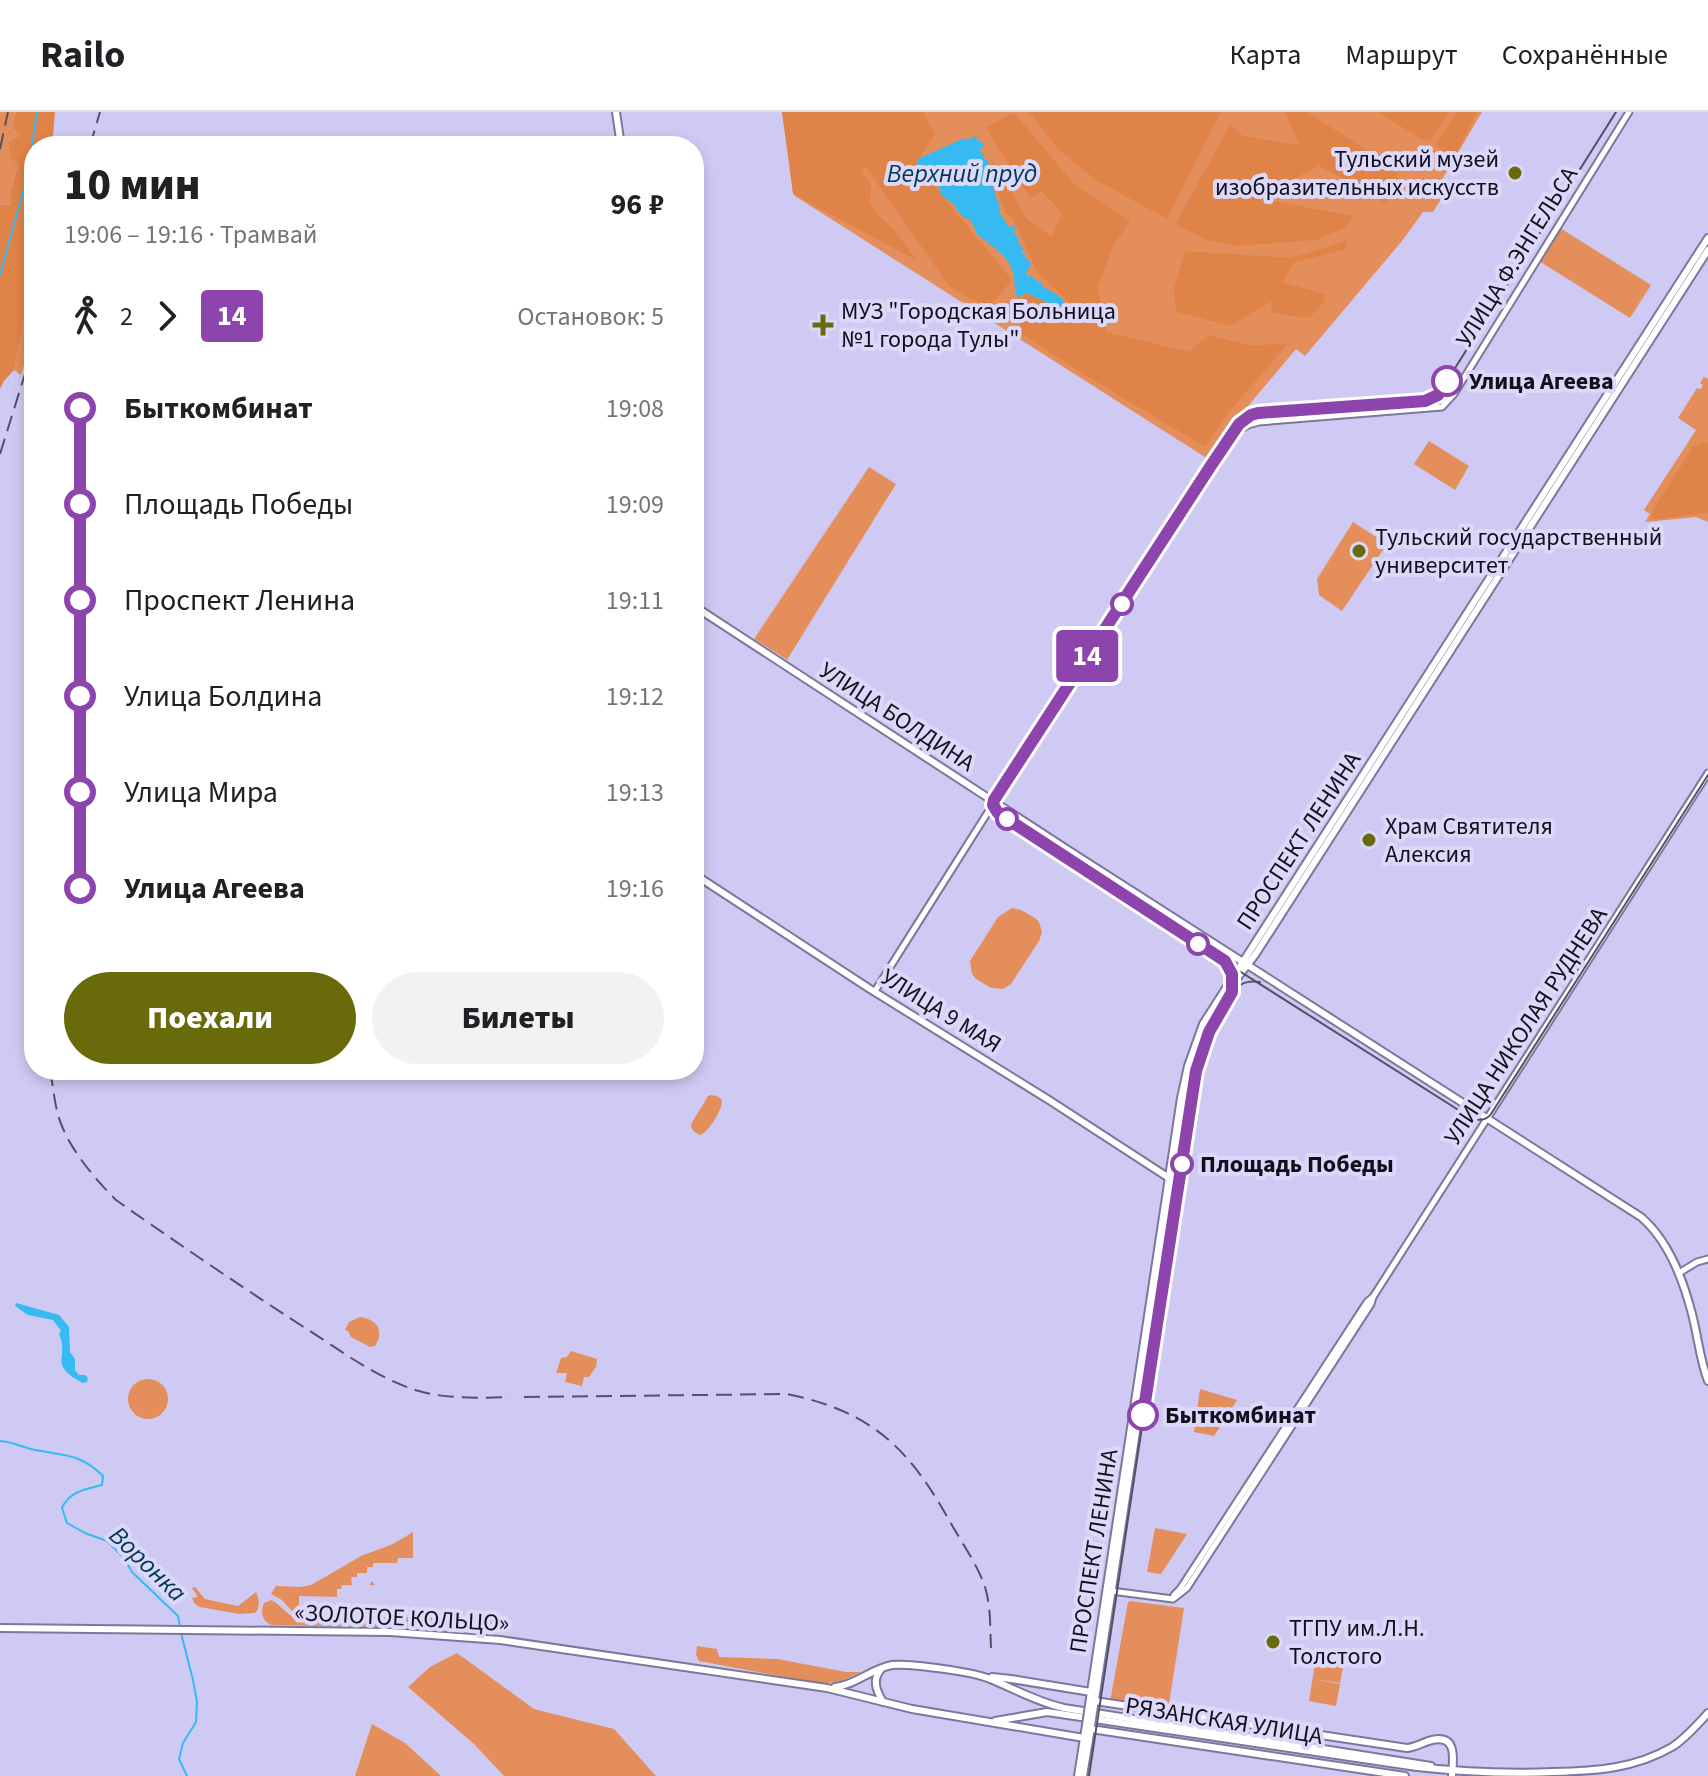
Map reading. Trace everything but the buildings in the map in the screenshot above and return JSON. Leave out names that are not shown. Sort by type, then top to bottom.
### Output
[{"type":"main road","points":[[616,112],[620,136]]},
{"type":"main road","name":"ПРОСПЕКТ ЛЕНИНА","points":[[1558,478],[1708,238]]},
{"type":"main road","name":"ПРОСПЕКТ ЛЕНИНА","points":[[1081,1776],[1171,1179],[1188,1093],[1208,1025],[1558,478],[1708,250]]},
{"type":"main road","name":"УЛИЦА БОЛДИНА","points":[[704,612],[1641,1217],[1661,1237],[1679,1273],[1708,1381]]},
{"type":"main road","name":"УЛИЦА 9 МАЯ","points":[[704,880],[1171,1179]]},
{"type":"main road","name":"ПРОСПЕКТ ЛЕНИНА","points":[[1171,1179],[1188,1066],[1203,1024],[1245,964]]},
{"type":"main road","name":"ПРОСПЕКТ ЛЕНИНА","points":[[1093,1704],[1091,1692],[1109,1591]]},
{"type":"main road","name":"«ЗОЛОТОЕ КОЛЬЦО»","points":[[0,1628],[206,1628],[441,1634],[595,1653],[827,1688],[883,1702],[1084,1738]]},
{"type":"main road","points":[[827,1688],[847,1685],[892,1665],[907,1665],[1091,1692]]},
{"type":"main road","points":[[881,1669],[876,1676],[876,1686],[883,1702]]},
{"type":"main road","name":"РЯЗАНСКАЯ УЛИЦА","points":[[987,1677],[1048,1705],[1418,1763],[1452,1774]]},
{"type":"main road","points":[[1093,1704],[1407,1748],[1429,1740],[1441,1740],[1450,1744],[1453,1750],[1452,1774]]},
{"type":"main road","name":"РЯЗАНСКАЯ УЛИЦА","points":[[991,1722],[1047,1712],[1452,1774],[1586,1771],[1626,1766],[1674,1746],[1708,1713]]},
{"type":"main road","points":[[1089,1727],[1404,1776]]},
{"type":"main road","name":"ПРОСПЕКТ ЛЕНИНА","points":[[1081,1776],[1084,1738],[1089,1727]]},
{"type":"main road","points":[[1388,1763],[1404,1776]]},
{"type":"street","name":"УЛИЦА Ф.ЭНГЕЛЬСА","points":[[995,801],[1235,432],[1253,423],[1442,407],[1461,382],[1629,112]]},
{"type":"street","name":"УЛИЦА НИКОЛАЯ РУДНЕВА","points":[[1109,1591],[1173,1599],[1182,1591],[1708,773]]},
{"type":"street","points":[[875,991],[995,801]]},
{"type":"street","points":[[1679,1273],[1708,1259]]},
{"type":"shaded area","points":[[0,112],[16,112],[12,128],[20,136],[11,205],[0,204]]},
{"type":"shaded area","points":[[16,112],[55,112],[53,136],[24,136],[24,320],[14,370],[0,389],[0,204],[11,205],[11,190],[18,164],[11,158],[9,142],[20,136],[12,128]]},
{"type":"shaded area","points":[[782,112],[1482,112],[1434,193],[1441,199],[1433,212],[1423,212],[1305,356],[1296,349],[1243,412],[1235,415],[1208,459],[795,196]]},
{"type":"shaded area","points":[[782,112],[923,112],[935,134],[917,165],[1012,280],[990,306],[970,299],[949,286],[865,166],[862,173],[871,184],[870,201],[877,214],[896,232],[916,260],[793,194]]},
{"type":"shaded area","points":[[1029,112],[1221,112],[1167,219],[1096,180],[1059,150]]},
{"type":"shaded area","points":[[1285,112],[1307,112],[1397,169],[1401,183],[1385,203],[1319,166],[1256,198],[1354,216],[1345,228],[1316,240],[1236,246],[1207,240],[1179,226],[1176,223],[1230,125],[1243,136],[1299,145]]},
{"type":"shaded area","points":[[1378,112],[1449,112],[1430,141],[1421,139]]},
{"type":"shaded area","points":[[1457,112],[1477,112],[1451,158],[1444,156],[1445,152],[1435,145]]},
{"type":"shaded area","points":[[1014,113],[1074,184],[1130,221],[1112,248],[1098,287],[1106,332],[1189,352],[1208,335],[1248,345],[1288,344],[1232,408],[1205,447],[1019,332],[1022,299],[1026,293],[1066,314],[1070,303],[1037,272],[1013,219],[1005,212],[994,181],[991,158],[1028,220],[1052,237],[1062,213],[1041,191],[1031,199],[986,127]]},
{"type":"shaded area","points":[[1560,228],[1651,285],[1630,318],[1539,261]]},
{"type":"shaded area","points":[[1347,241],[1346,249],[1294,263],[1282,282],[1325,294],[1324,302],[1309,318],[1272,313],[1271,301],[1230,326],[1176,312],[1174,289],[1185,251],[1291,258]]},
{"type":"shaded area","points":[[24,320],[24,365],[21,375],[14,370]]},
{"type":"shaded area","points":[[1704,377],[1708,379],[1708,522],[1696,517],[1645,522],[1650,514],[1644,510],[1696,430],[1678,418],[1697,388],[1701,389],[1703,385],[1700,383]]},
{"type":"shaded area","points":[[1429,441],[1469,466],[1455,490],[1414,464]]},
{"type":"shaded area","points":[[1706,442],[1708,513],[1651,518],[1655,506],[1694,446]]},
{"type":"shaded area","points":[[869,467],[896,484],[785,663],[786,659],[754,639]]},
{"type":"shaded area","points":[[1353,522],[1387,544],[1342,611],[1319,595],[1317,579]]},
{"type":"shaded area","points":[[1012,908],[1035,918],[1042,932],[1011,984],[1003,989],[991,988],[972,974],[970,961],[998,917]]},
{"type":"shaded area","points":[[711,1095],[722,1100],[721,1104],[715,1119],[701,1135],[694,1131],[691,1124]]},
{"type":"shaded area","points":[[360,1317],[371,1320],[378,1327],[375,1346],[370,1347],[351,1337],[345,1330],[349,1322]]},
{"type":"shaded area","points":[[571,1351],[597,1359],[596,1367],[589,1377],[584,1377],[582,1386],[565,1382],[567,1373],[556,1373],[561,1358],[567,1357]]},
{"type":"shaded area","points":[[148,1379],[162,1385],[168,1399],[162,1413],[148,1419],[134,1413],[128,1399],[134,1385]]},
{"type":"shaded area","points":[[1200,1389],[1237,1400],[1214,1436],[1194,1432]]},
{"type":"shaded area","points":[[1155,1528],[1187,1534],[1161,1574],[1147,1572]]},
{"type":"shaded area","points":[[413,1532],[413,1558],[398,1558],[397,1563],[373,1563],[373,1567],[367,1567],[367,1573],[357,1573],[357,1577],[351,1577],[352,1585],[342,1585],[341,1589],[337,1589],[337,1597],[299,1596],[299,1608],[325,1609],[300,1609],[299,1612],[293,1612],[271,1594],[276,1586],[311,1585],[361,1556],[393,1544]]},
{"type":"shaded area","points":[[195,1587],[205,1599],[238,1606],[256,1592],[258,1608],[255,1613],[239,1614],[200,1607],[192,1598],[198,1597],[192,1588]]},
{"type":"shaded area","points":[[271,1600],[296,1618],[441,1617],[441,1628],[272,1625],[266,1622],[262,1613],[264,1603]]},
{"type":"shaded area","points":[[1130,1601],[1184,1608],[1168,1711],[1110,1702]]},
{"type":"shaded area","points":[[443,1617],[508,1618],[507,1633],[446,1627]]},
{"type":"shaded area","points":[[697,1646],[717,1649],[719,1657],[777,1659],[861,1672],[841,1681],[822,1684],[699,1661]]},
{"type":"shaded area","points":[[457,1653],[534,1709],[614,1729],[656,1776],[504,1776],[474,1744],[408,1687],[430,1667]]},
{"type":"shaded area","points":[[1316,1657],[1344,1662],[1340,1683],[1313,1679],[1340,1684],[1336,1706],[1309,1701]]},
{"type":"shaded area","points":[[372,1724],[405,1743],[441,1776],[355,1776]]},
{"type":"water","name":"Верхний пруд","points":[[976,136],[984,147],[979,150],[987,160],[997,201],[1001,202],[998,204],[999,212],[1009,227],[1015,226],[1017,230],[1014,233],[1024,249],[1020,254],[1025,254],[1030,261],[1026,273],[1062,298],[1067,308],[1061,309],[1026,293],[1018,298],[1007,260],[975,232],[972,221],[963,217],[917,165],[918,159],[964,138],[967,140]]},
{"type":"water","points":[[16,1303],[59,1315],[69,1327],[70,1352],[75,1359],[75,1370],[88,1378],[87,1382],[83,1383],[72,1376],[62,1365],[61,1331],[53,1320],[28,1315],[15,1306]]},
{"type":"waterway","name":"Воронка","points":[[33,136],[37,112]]},
{"type":"waterway","name":"Воронка","points":[[0,275],[24,189]]},
{"type":"waterway","points":[[1068,306],[1084,312]]},
{"type":"waterway","name":"Воронка","points":[[0,1441],[78,1459],[103,1476],[102,1485],[79,1492],[65,1502],[62,1508],[67,1523],[107,1541],[124,1558],[132,1572],[178,1616],[180,1627]]},
{"type":"waterway","name":"Воронка","points":[[181,1633],[197,1702],[196,1722],[183,1743],[179,1759],[187,1776]]},
{"type":"tram line","points":[[1616,112],[1434,398],[1258,413],[1239,424],[994,800],[994,807],[998,813],[1233,967],[1471,1118],[1480,1120],[1491,1114],[1708,775]]},
{"type":"tram line","name":"14","points":[[1143,1415],[1196,1071],[1209,1032],[1232,992],[1232,974],[1225,961],[995,811],[994,800],[1244,419],[1258,413],[1425,401],[1438,395],[1447,381]]},
{"type":"tram line","points":[[1089,1776],[1196,1071],[1209,1032],[1232,992],[1244,983],[1260,982]]},
{"type":"railway","points":[[0,149],[8,112]]},
{"type":"railway","points":[[93,136],[100,112]]},
{"type":"railway","points":[[0,454],[24,377]]},
{"type":"railway","points":[[52,1080],[62,1127],[90,1171],[116,1200],[185,1248],[359,1363],[403,1386],[440,1395],[510,1397]]},
{"type":"railway","points":[[524,1397],[787,1394],[818,1402],[867,1424],[905,1456],[922,1477],[975,1564],[987,1594],[991,1648]]},
{"type":"place","name":"Тульский музей изобразительных искусств","points":[[1515,173]]},
{"type":"place","name":"МУЗ \"Городская Больница №1 города Тулы\"","points":[[823,325]]},
{"type":"place","name":"Улица Агеева","points":[[1447,381]]},
{"type":"place","name":"Тульский государственный университет","points":[[1359,551]]},
{"type":"place","name":"Храм Святителя Алексия","points":[[1369,840]]},
{"type":"place","name":"Площадь Победы","points":[[1182,1164]]},
{"type":"place","name":"Быткомбинат","points":[[1143,1415]]},
{"type":"place","name":"ТГПУ им.Л.Н. Толстого","points":[[1273,1642]]}]
